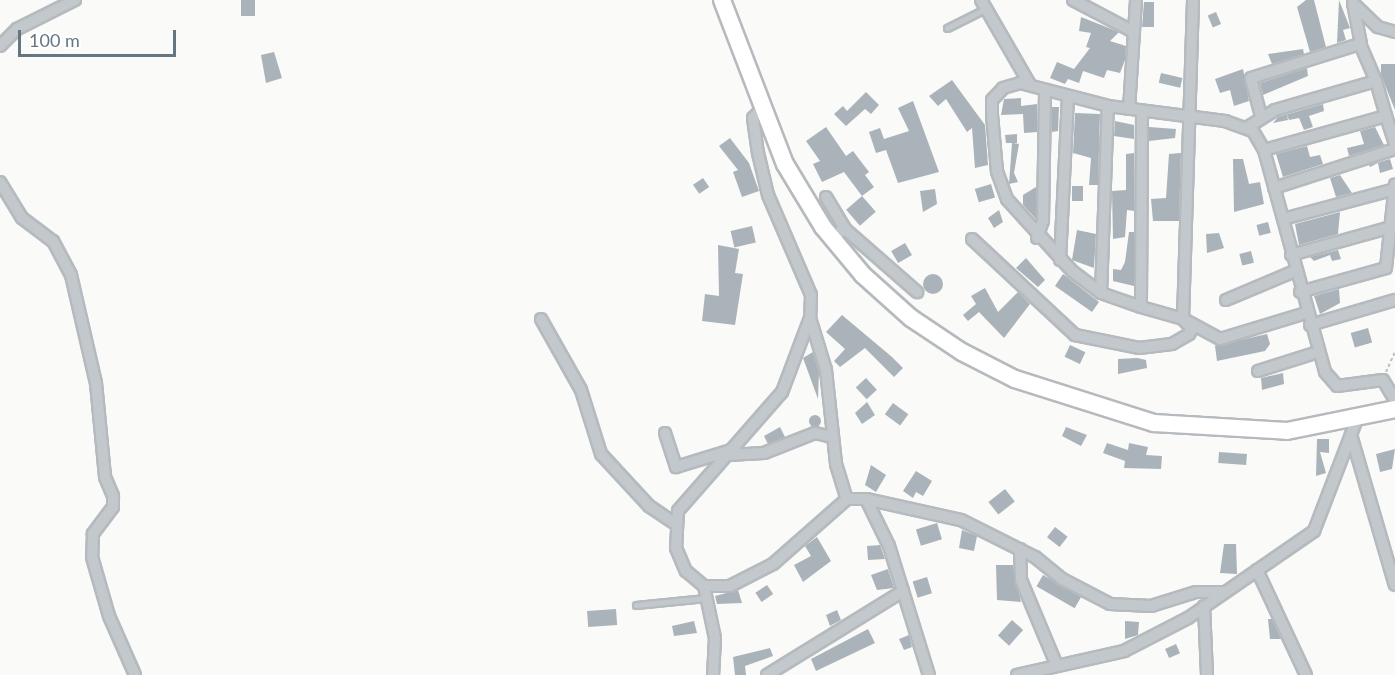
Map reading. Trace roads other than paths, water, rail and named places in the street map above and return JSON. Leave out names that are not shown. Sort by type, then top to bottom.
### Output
[{"type":"main road","points":[[723,0],[761,110],[785,164],[838,233],[863,275],[928,330],[1016,379],[1083,404],[1154,423],[1221,430],[1287,431],[1357,419],[1395,409]]},
{"type":"street","points":[[0,46],[17,29],[75,0]]},
{"type":"street","points":[[1073,0],[1134,32]]},
{"type":"street","points":[[1129,109],[1136,0]]},
{"type":"street","points":[[972,239],[1075,335],[1113,345],[1159,347],[1189,334],[1192,329],[1183,319],[1193,0]]},
{"type":"street","points":[[1353,1],[1378,27],[1395,32]]},
{"type":"street","points":[[1353,1],[1361,44],[1376,81],[1395,143]]},
{"type":"street","points":[[984,4],[1030,85]]},
{"type":"street","points":[[1261,116],[1251,78],[1361,44]]},
{"type":"street","points":[[1248,128],[1261,116],[1376,81]]},
{"type":"street","points":[[1306,313],[1220,339],[1183,319],[1101,293],[1037,238],[1000,184],[992,100],[1002,88],[1030,85],[1068,98],[1108,106],[1248,128],[1264,150],[1300,292],[1318,352],[1337,386],[1383,380],[1395,400]]},
{"type":"street","points":[[1037,238],[1043,221],[1045,91]]},
{"type":"street","points":[[1060,260],[1068,98]]},
{"type":"street","points":[[1101,293],[1108,106]]},
{"type":"street","points":[[713,675],[715,638],[704,586],[679,558],[676,524],[684,500],[732,452],[784,387],[810,318],[811,295],[768,195],[758,153],[753,118],[761,110]]},
{"type":"street","points":[[1141,307],[1142,112]]},
{"type":"street","points":[[1264,150],[1386,116]]},
{"type":"street","points":[[1274,188],[1395,149]]},
{"type":"street","points":[[0,182],[22,218],[53,241],[74,286],[96,383],[105,477],[113,496],[113,507],[93,534],[92,557],[109,616],[135,675]]},
{"type":"street","points":[[1283,219],[1394,187],[1388,228],[1386,268],[1300,292]]},
{"type":"street","points":[[826,197],[838,233],[917,292]]},
{"type":"street","points":[[1291,255],[1388,228]]},
{"type":"street","points":[[1226,300],[1295,271]]},
{"type":"street","points":[[1310,325],[1395,300]]},
{"type":"street","points":[[810,318],[826,370],[832,437],[847,499]]},
{"type":"street","points":[[541,319],[581,390],[601,454],[649,506],[676,524]]},
{"type":"street","points":[[1258,371],[1318,352]]},
{"type":"street","points":[[1022,675],[1124,651],[1204,606],[1314,531],[1357,419]]},
{"type":"street","points":[[665,433],[676,466],[732,452],[764,453],[815,433],[832,437]]},
{"type":"street","points":[[1352,435],[1395,585]]},
{"type":"street","points":[[704,586],[730,586],[773,564],[847,499],[866,499],[953,517],[1020,549],[1083,592],[1120,606],[1225,592]]},
{"type":"street","points":[[866,499],[903,591],[929,675]]},
{"type":"street","points":[[1020,549],[1021,580],[1057,666]]},
{"type":"street","points":[[1257,570],[1306,675]]},
{"type":"street","points":[[767,675],[903,591]]},
{"type":"street","points":[[1204,606],[1207,675]]},
{"type":"lane","points":[[947,28],[984,4]]},
{"type":"lane","points":[[636,604],[706,598]]}]
